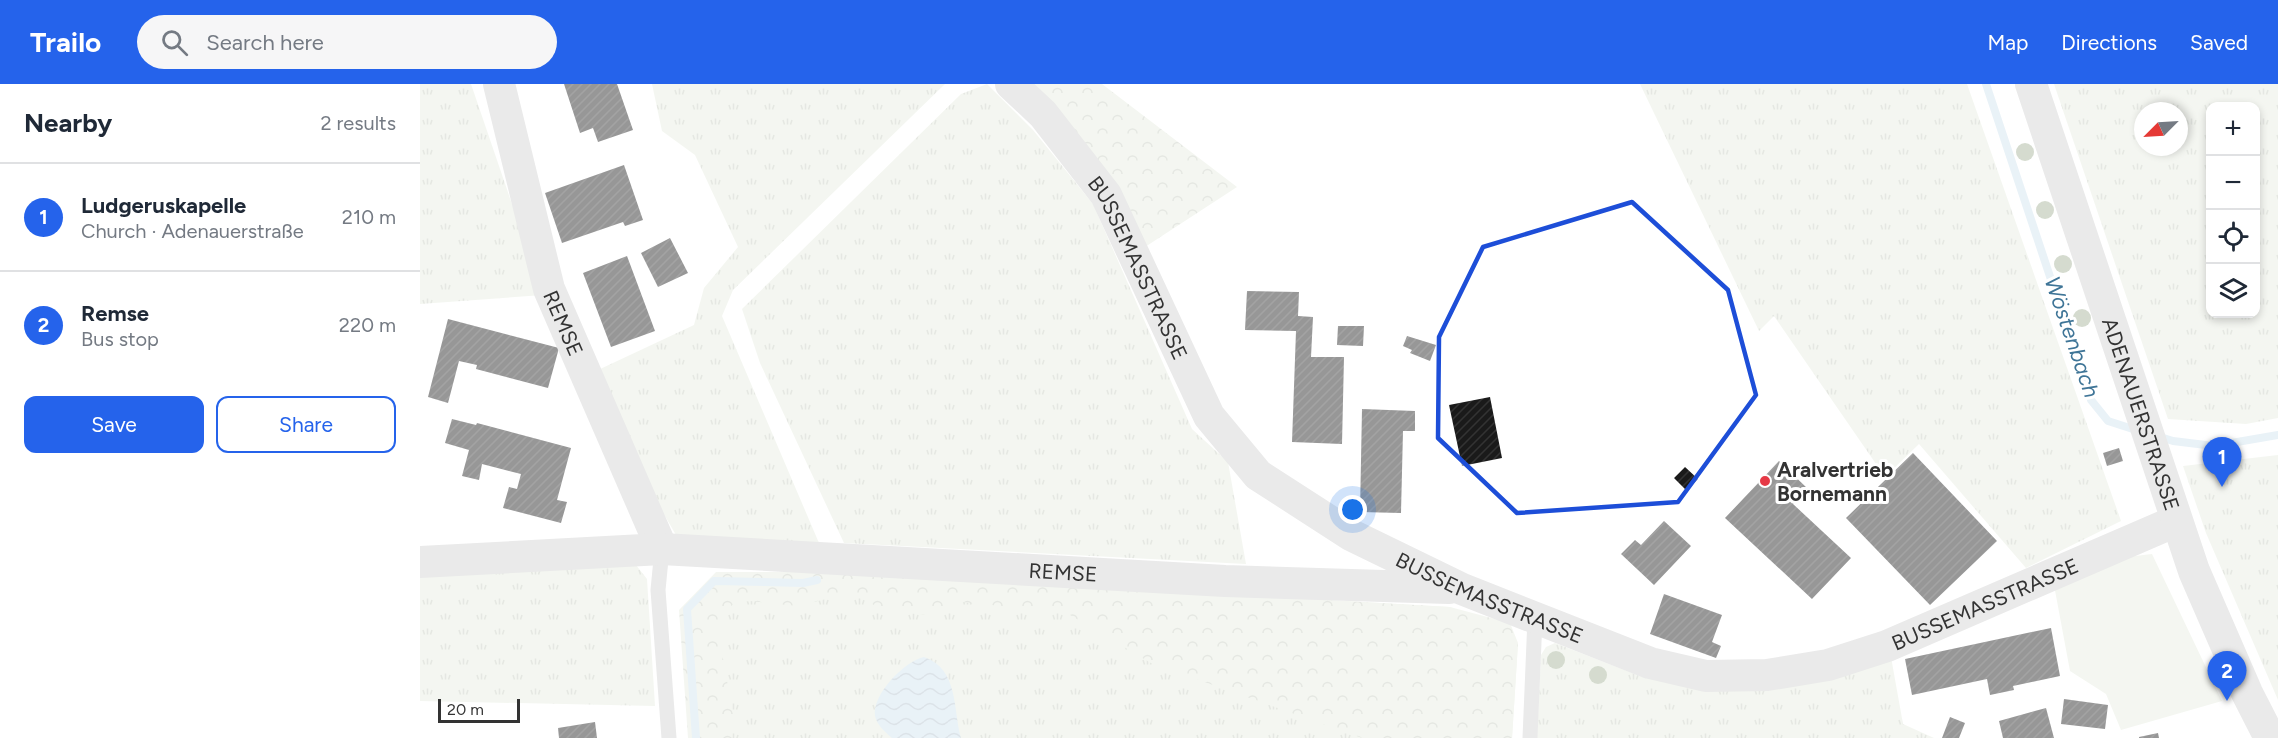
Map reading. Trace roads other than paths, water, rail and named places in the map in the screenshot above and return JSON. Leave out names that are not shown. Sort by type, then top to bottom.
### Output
[{"type":"street","name":"REMSE","points":[[499,84],[549,289],[662,549]]},
{"type":"street","name":"BUSSEMASSTRASSE","points":[[1011,84],[1042,114],[1106,195],[1209,416],[1258,475],[1352,535],[1462,589],[1650,663],[1706,676],[1767,675],[1828,665],[1887,646],[2176,521]]},
{"type":"street","name":"ADENAUERSTRASSE","points":[[2031,84],[2176,521],[2199,582],[2247,693],[2270,738]]},
{"type":"street","name":"REMSE","points":[[420,562],[662,549],[1225,581],[1462,589]]},
{"type":"lane","name":"REMSE","points":[[662,549],[658,590],[669,738]]},
{"type":"lane","points":[[1530,738],[1535,618]]},
{"type":"water","points":[[924,657],[935,663],[949,681],[961,738],[892,738],[876,719],[875,707],[884,689],[899,672]]},
{"type":"waterway","name":"Wöstenbach","points":[[1986,84],[2091,400],[2108,421],[2139,431]]},
{"type":"waterway","name":"Wöstenbach","points":[[2157,436],[2173,441],[2214,446],[2278,435]]},
{"type":"waterway","points":[[696,738],[687,609],[714,581],[803,583],[817,580]]},
{"type":"place","name":"Aralvertrieb Bornemann","points":[[1765,481]]},
{"type":"place","name":"Ludgeruskapelle","points":[[2222,487]]},
{"type":"place","name":"Remse","points":[[2227,701]]}]
